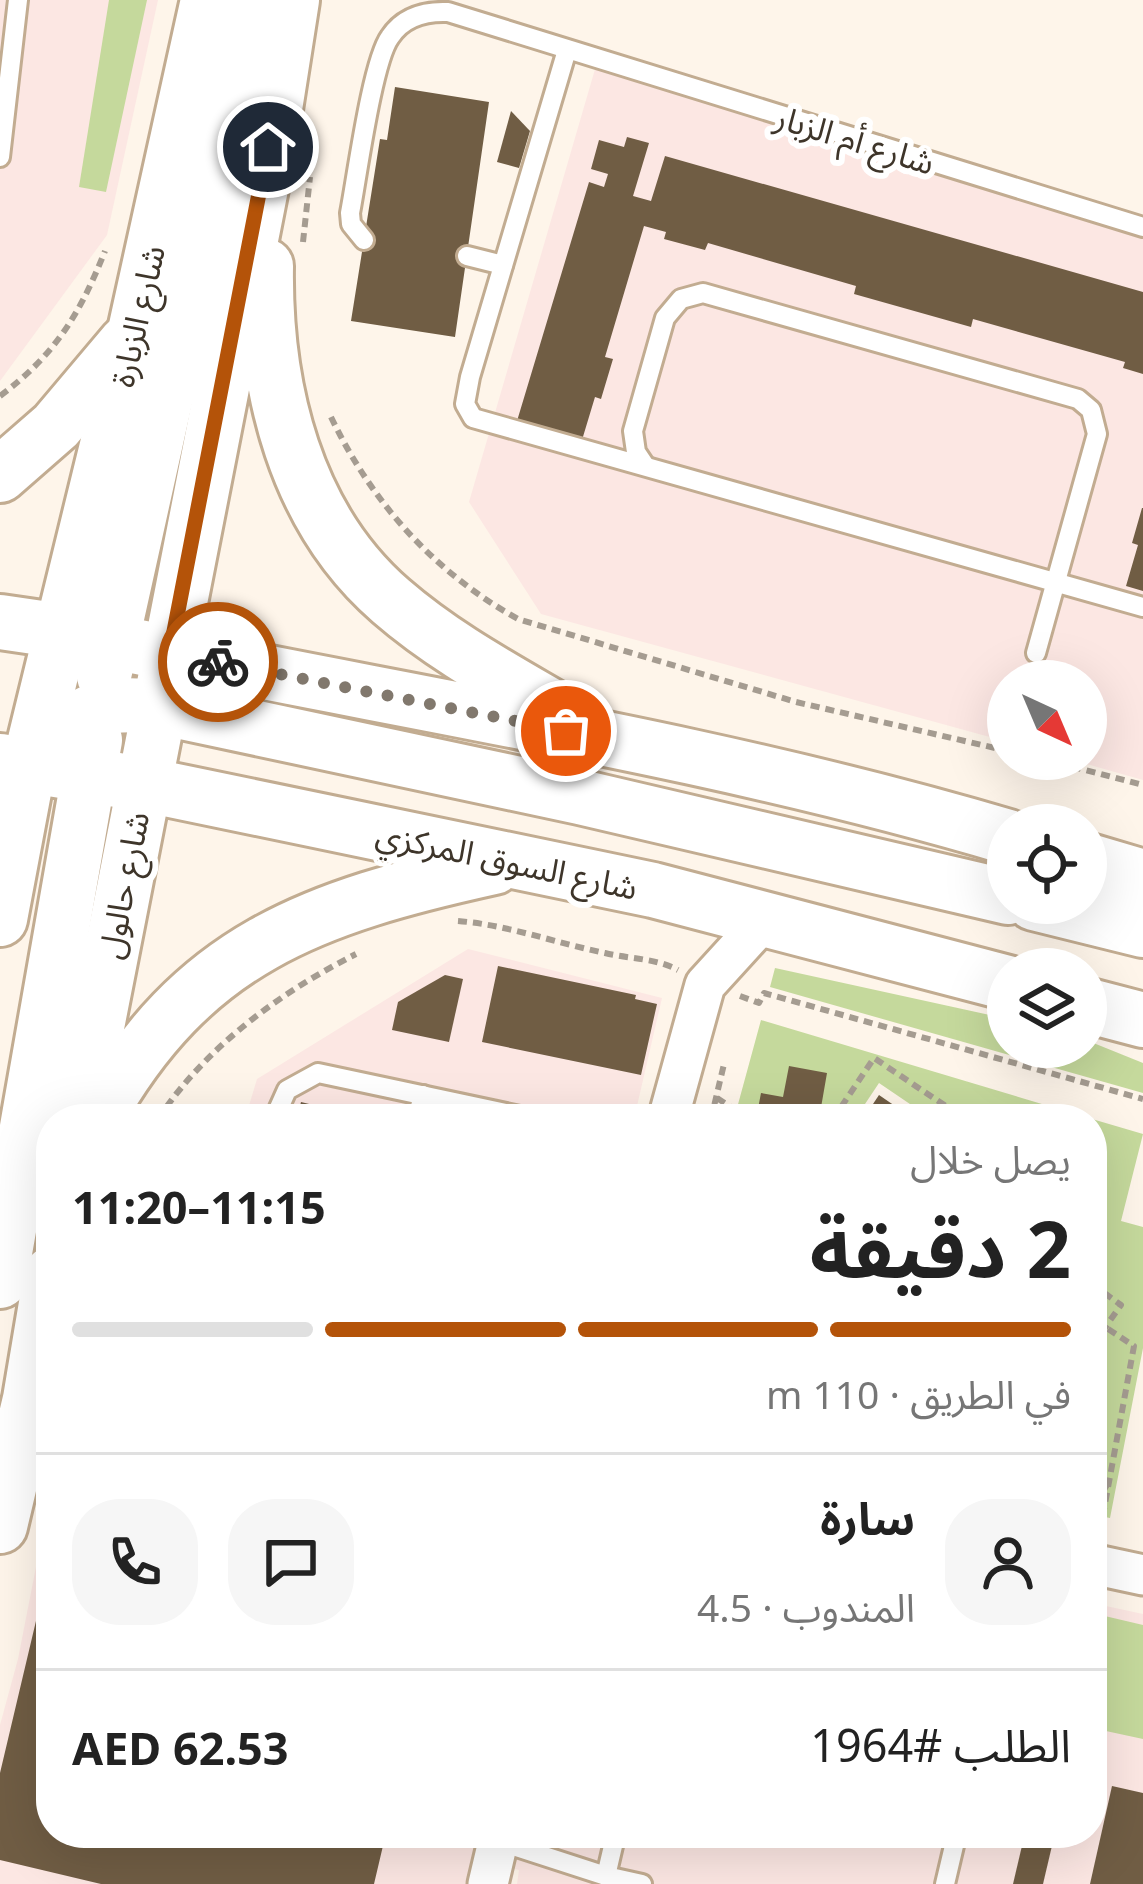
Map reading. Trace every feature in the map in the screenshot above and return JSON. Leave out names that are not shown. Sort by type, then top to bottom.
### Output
[{"type":"main road","name":"شارع الزبارة","points":[[85,684],[135,332],[208,0]]},
{"type":"main road","points":[[0,919],[15,763],[85,684],[219,157],[243,0]]},
{"type":"main road","points":[[170,652],[292,0]]},
{"type":"main road","points":[[268,147],[270,359],[290,449],[309,496],[344,550],[387,598],[438,638],[608,739]]},
{"type":"main road","points":[[0,475],[56,426],[135,332]]},
{"type":"main road","points":[[0,622],[85,684],[987,892]]},
{"type":"main road","points":[[85,684],[170,652],[608,739],[987,832]]},
{"type":"main road","name":"شارع حالول","points":[[81,1104],[117,779],[85,684]]},
{"type":"main road","name":"شارع السوق المركزي","points":[[15,763],[117,779],[767,917],[987,977]]},
{"type":"main road","points":[[41,1104],[117,779]]},
{"type":"main road","points":[[107,1104],[152,1036],[190,994],[250,949],[284,930],[395,889],[515,862]]},
{"type":"main road","points":[[1107,866],[1143,877]]},
{"type":"main road","points":[[1107,921],[1143,930]]},
{"type":"main road","points":[[1107,1010],[1143,1020]]},
{"type":"main road","points":[[0,1281],[36,1127]]},
{"type":"main road","points":[[0,1526],[36,1405]]},
{"type":"street","points":[[672,1104],[700,1000],[767,917]]},
{"type":"street","points":[[1107,1567],[1143,1575]]},
{"type":"street","points":[[488,1884],[496,1848]]},
{"type":"lane","points":[[0,158],[18,0]]},
{"type":"lane","name":"شارع أم الزبار","points":[[364,240],[351,224],[350,213],[383,50],[402,24],[416,16],[448,12],[1143,227]]},
{"type":"lane","points":[[566,50],[470,377],[465,404],[473,418],[1143,608]]},
{"type":"lane","points":[[467,256],[502,265]]},
{"type":"lane","points":[[644,464],[633,442],[635,421],[665,317],[681,299],[704,292],[1085,404],[1097,434],[1036,653]]},
{"type":"lane","points":[[281,1104],[287,1090],[318,1073],[465,1104]]},
{"type":"lane","points":[[421,1104],[423,1095]]},
{"type":"lane","points":[[529,1848],[642,1884]]},
{"type":"lane","points":[[606,1876],[613,1848]]},
{"type":"lane","points":[[945,1884],[953,1848]]},
{"type":"path","points":[[0,396],[26,377],[70,329],[106,248]]},
{"type":"path","points":[[326,406],[371,488],[430,558],[480,598],[518,619],[796,702],[987,746]]},
{"type":"path","points":[[1107,776],[1143,785]]},
{"type":"path","points":[[438,920],[483,923],[666,964],[700,1000],[759,1003],[764,993],[1143,1100]]},
{"type":"path","points":[[169,1104],[189,1077],[238,1030],[280,997],[362,950]]},
{"type":"path","points":[[843,1104],[874,1058],[943,1104]]},
{"type":"path","points":[[1107,1296],[1120,1305],[1107,1325]]},
{"type":"path","points":[[1107,1328],[1134,1346],[1107,1494]]},
{"type":"shaded area","points":[[0,0],[158,0],[107,235],[0,381]]},
{"type":"shaded area","points":[[600,52],[1143,218],[1143,780],[1107,770],[1107,660],[987,660],[987,736],[541,614],[469,502]]},
{"type":"shaded area","points":[[468,949],[662,998],[637,1104],[250,1104],[257,1079]]},
{"type":"shaded area","points":[[36,1567],[36,1848],[474,1848],[470,1863],[514,1873],[511,1884],[0,1884],[0,1725]]},
{"type":"shaded area","points":[[1107,1606],[1143,1614],[1143,1884],[517,1884],[519,1870],[477,1860],[480,1848],[1107,1848]]},
{"type":"green space","points":[[109,0],[147,0],[106,192],[79,187]]},
{"type":"green space","points":[[775,968],[987,1014],[987,1049],[770,987]]},
{"type":"green space","points":[[761,1020],[1042,1104],[910,1104],[879,1083],[865,1104],[738,1104]]},
{"type":"green space","points":[[1107,1048],[1143,1063],[1143,1093],[1055,1068],[1107,1068]]},
{"type":"green space","points":[[1107,1123],[1143,1134],[1121,1221],[1143,1227],[1143,1348],[1110,1518]]},
{"type":"green space","points":[[1107,1617],[1143,1625],[1143,1739],[1107,1731]]},
{"type":"building","points":[[395,87],[489,102],[455,337],[351,321],[380,139],[387,140]]},
{"type":"building","points":[[511,111],[530,131],[519,168],[497,162]]},
{"type":"building","points":[[627,137],[649,143],[633,196],[651,201],[665,156],[1143,292],[1143,374],[1123,368],[1125,362],[973,319],[971,327],[854,294],[856,286],[708,243],[705,250],[664,239],[666,232],[644,226],[605,357],[613,359],[582,440],[517,421],[589,182],[604,187],[608,174],[591,169],[599,140],[624,147]]},
{"type":"building","points":[[1143,508],[1143,591],[1126,586]]},
{"type":"building","points":[[498,966],[636,995],[635,999],[657,1004],[641,1075],[482,1042]]},
{"type":"building","points":[[445,975],[463,979],[449,1042],[392,1030],[398,1002]]},
{"type":"building","points":[[789,1066],[827,1073],[822,1104],[759,1104],[761,1093],[783,1097]]},
{"type":"building","points":[[36,1621],[36,1848],[382,1848],[374,1884],[101,1884],[0,1860],[0,1773]]},
{"type":"building","points":[[1112,1786],[1143,1793],[1143,1884],[1090,1884],[1098,1848],[1107,1848]]},
{"type":"building","points":[[1021,1848],[1051,1848],[1043,1884],[1013,1884]]},
{"type":"way so far","points":[[218,662],[566,731]]},
{"type":"route","points":[[218,662],[170,652],[268,147]]}]
